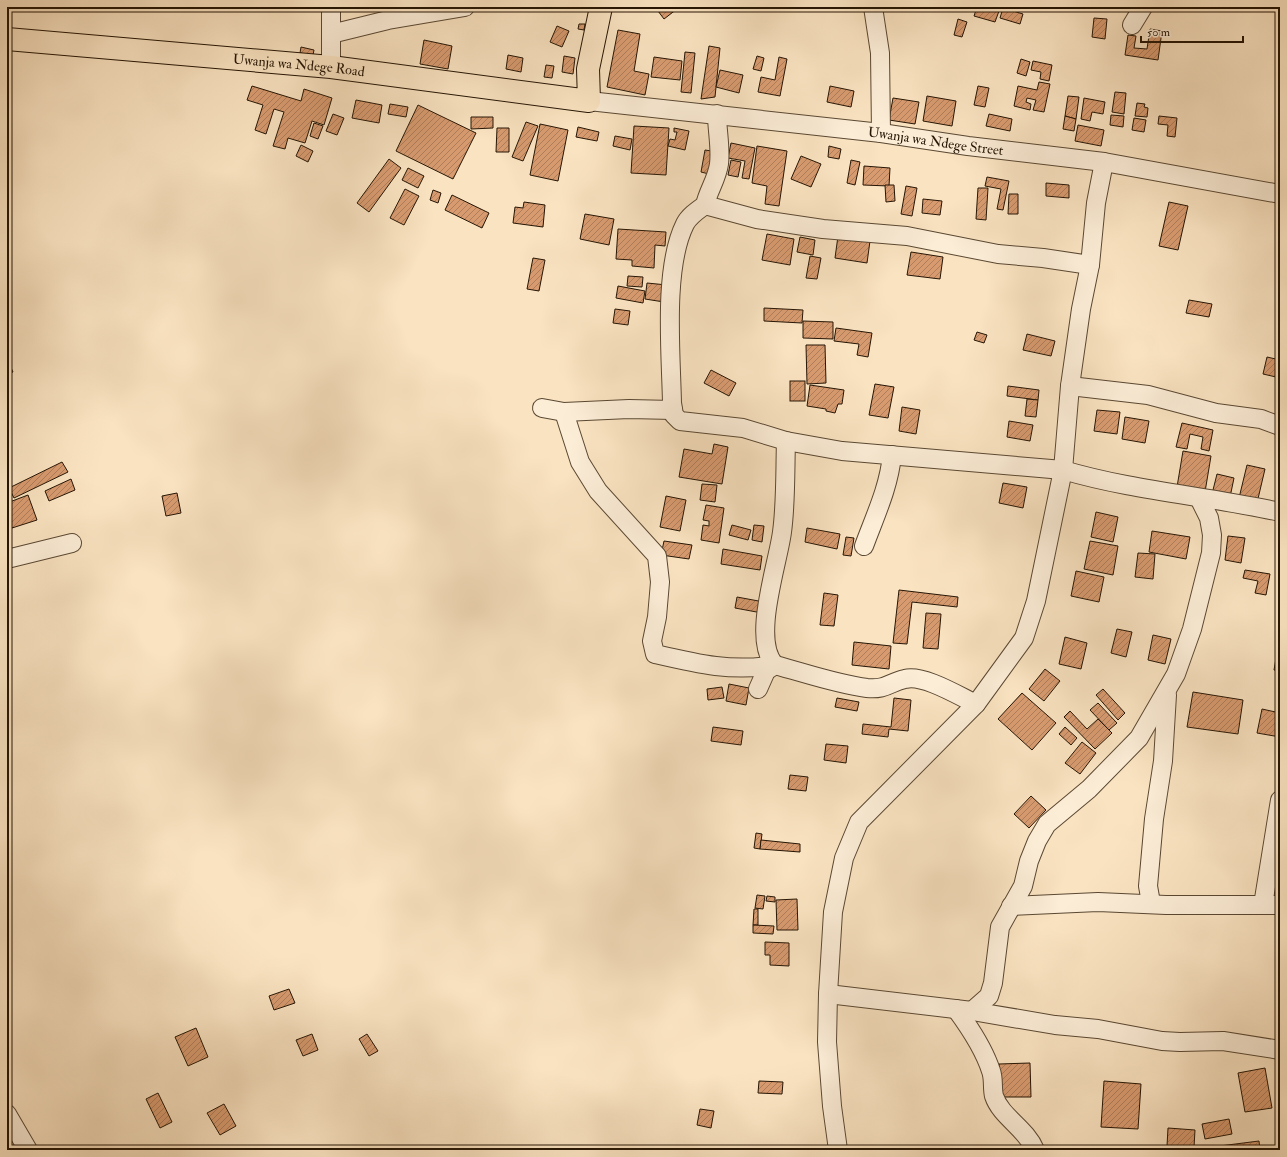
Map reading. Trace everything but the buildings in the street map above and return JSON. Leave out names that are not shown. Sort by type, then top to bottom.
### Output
[{"type":"main road","points":[[589,101],[588,69],[601,7]]},
{"type":"main road","name":"Uwanja wa Ndege Road","points":[[7,39],[331,67],[589,101]]},
{"type":"street","points":[[331,7],[331,67]]},
{"type":"street","points":[[331,34],[414,15],[465,7]]},
{"type":"street","points":[[873,7],[880,53],[880,133]]},
{"type":"street","points":[[1132,25],[1143,7]]},
{"type":"street","name":"Uwanja wa Ndege Street","points":[[589,101],[880,133],[968,146],[1104,162],[1280,194]]},
{"type":"street","points":[[717,114],[719,164],[705,205],[695,212],[686,223],[677,247],[672,273],[671,334],[673,410],[674,415],[680,421],[744,428],[786,441],[842,451],[1063,470],[1096,480],[1280,512]]},
{"type":"street","points":[[838,1150],[827,1042],[828,994],[833,912],[844,858],[859,822],[976,704],[1024,638],[1036,601],[1063,470],[1070,386],[1081,309],[1090,265],[1096,203],[1104,162]]},
{"type":"street","points":[[705,205],[757,219],[823,229],[908,236],[998,254],[1043,258],[1090,265]]},
{"type":"street","points":[[1070,386],[1148,395],[1216,413],[1261,419],[1280,426]]},
{"type":"street","points":[[542,408],[564,412],[629,409],[673,410]]},
{"type":"street","points":[[564,412],[580,462],[598,491],[657,556],[660,582],[657,617],[652,641],[655,654],[708,666],[752,669],[775,665],[844,684],[869,688],[887,687],[905,678],[917,679],[976,704]]},
{"type":"street","points":[[775,665],[767,653],[765,630],[771,581],[782,533],[786,441]]},
{"type":"street","points":[[864,546],[884,494],[891,468],[892,455]]},
{"type":"street","points":[[964,1010],[989,996],[993,982],[1000,927],[1024,886],[1037,841],[1048,824],[1089,789],[1139,738],[1167,692],[1176,674],[1192,629],[1211,553],[1212,535],[1209,518],[1199,498]]},
{"type":"street","points":[[7,559],[72,543]]},
{"type":"street","points":[[758,689],[766,671],[775,665]]},
{"type":"street","points":[[1151,903],[1148,886],[1154,819],[1163,761],[1167,692]]},
{"type":"street","points":[[1011,906],[1098,902],[1151,903],[1166,905],[1272,905],[1280,800]]},
{"type":"street","points":[[828,994],[964,1010],[1055,1025],[1098,1029],[1162,1041],[1223,1041],[1280,1050]]},
{"type":"street","points":[[964,1010],[972,1032],[992,1073],[994,1096],[1000,1106],[1026,1135],[1035,1150]]},
{"type":"street","points":[[7,1114],[28,1150]]}]
